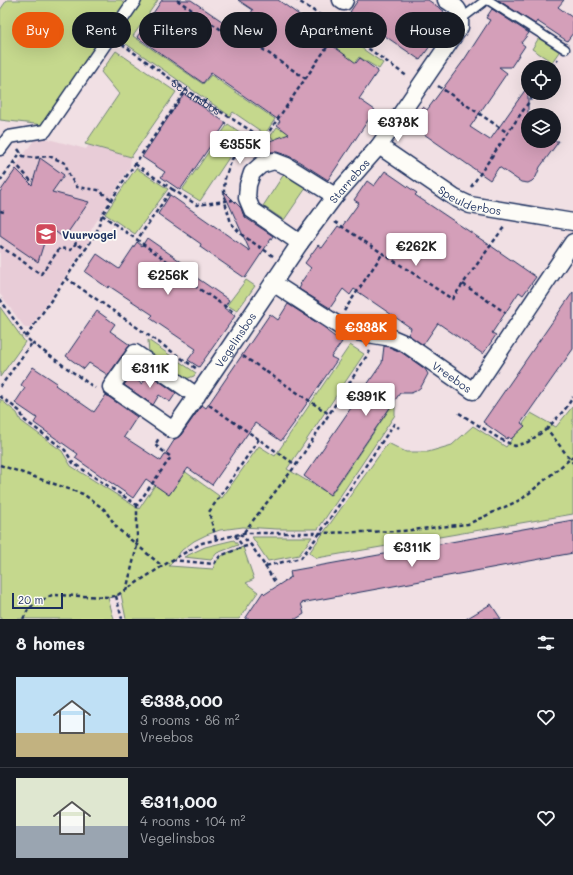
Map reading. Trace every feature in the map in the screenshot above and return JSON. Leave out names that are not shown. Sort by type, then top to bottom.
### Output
[{"type":"street","points":[[126,12],[135,0]]},
{"type":"street","points":[[341,0],[344,2],[345,0]]},
{"type":"street","points":[[446,0],[457,7],[460,12]]},
{"type":"street","points":[[0,148],[9,137],[45,131],[101,48]]},
{"type":"street","name":"Starrebos","points":[[273,283],[300,243],[335,196],[379,146],[446,48]]},
{"type":"street","name":"Speulderbos","points":[[379,146],[455,198],[470,205],[573,222]]},
{"type":"street","points":[[300,243],[252,210],[247,198],[248,185],[252,173],[261,165],[274,161],[287,166],[335,196]]},
{"type":"street","name":"Vreebos","points":[[273,283],[341,327],[356,332],[392,338],[406,344],[473,391],[573,242]]},
{"type":"street","name":"Vegelinsbos","points":[[173,430],[273,283]]},
{"type":"street","points":[[173,430],[111,387],[135,353],[197,396]]},
{"type":"lane","points":[[465,16],[487,0],[565,49]]},
{"type":"path","points":[[177,0],[232,37],[236,31],[306,79]]},
{"type":"path","points":[[297,0],[315,12]]},
{"type":"path","name":"Schansbos","points":[[128,48],[186,90],[264,139]]},
{"type":"path","points":[[274,161],[269,142],[264,139],[327,48]]},
{"type":"path","points":[[371,48],[423,82],[508,133]]},
{"type":"path","points":[[26,337],[86,250],[96,234],[102,216],[112,200],[186,90]]},
{"type":"path","points":[[461,201],[530,100]]},
{"type":"path","points":[[0,181],[34,133]]},
{"type":"path","points":[[9,137],[23,156],[33,158],[49,156],[65,163],[70,177],[77,187],[98,190],[112,200]]},
{"type":"path","points":[[14,162],[32,182]]},
{"type":"path","points":[[135,164],[197,205],[247,198]]},
{"type":"path","points":[[137,240],[172,189]]},
{"type":"path","points":[[0,211],[4,212]]},
{"type":"path","points":[[322,213],[452,299],[515,212]]},
{"type":"path","points":[[102,216],[181,271],[180,276],[247,321]]},
{"type":"path","points":[[0,246],[42,274],[60,248],[71,250],[76,243],[86,250]]},
{"type":"path","points":[[336,324],[383,254]]},
{"type":"path","points":[[66,278],[209,378]]},
{"type":"path","points":[[463,284],[519,322]]},
{"type":"path","points":[[0,299],[26,337],[32,343],[96,388],[111,387]]},
{"type":"path","points":[[244,533],[296,465],[380,336]]},
{"type":"path","points":[[0,387],[32,343]]},
{"type":"path","points":[[230,347],[329,414]]},
{"type":"path","points":[[0,396],[21,412],[23,419],[65,450],[73,463],[137,505]]},
{"type":"path","points":[[197,396],[296,465]]},
{"type":"path","points":[[459,412],[500,439],[515,446],[528,442],[547,429],[566,408],[573,397]]},
{"type":"path","points":[[265,566],[301,558],[320,533],[394,424],[398,428]]},
{"type":"path","points":[[547,429],[573,463]]},
{"type":"path","points":[[126,591],[137,546],[137,505],[171,457],[155,445],[162,434],[173,430]]},
{"type":"path","points":[[216,539],[209,512],[259,439]]},
{"type":"path","points":[[23,619],[29,608],[52,595],[116,596],[202,542],[244,533],[402,531],[468,524],[522,499],[573,456]]},
{"type":"path","points":[[0,465],[83,494],[104,509],[118,529],[162,566]]},
{"type":"path","points":[[239,534],[252,545],[276,584]]},
{"type":"path","points":[[235,535],[243,547]]},
{"type":"path","points":[[172,560],[214,564],[220,556],[252,545]]},
{"type":"path","points":[[116,596],[122,619]]},
{"type":"shaded area","name":"Vuurvogel","points":[[37,136],[86,149],[89,145],[131,157],[130,167],[91,230],[92,237],[30,328],[25,328],[0,294],[0,188]]},
{"type":"green space","points":[[7,0],[121,0],[128,5],[123,12],[72,12],[72,48],[98,48],[44,125],[0,120],[0,10]]},
{"type":"green space","points":[[141,0],[158,0],[150,12],[139,12],[139,27],[133,36],[139,40],[139,48],[150,48],[203,84],[211,75],[275,119],[265,134],[233,112],[230,116],[131,47],[131,15]]},
{"type":"green space","points":[[540,36],[561,49],[553,60],[549,60],[532,49]]},
{"type":"green space","points":[[337,48],[361,48],[383,63],[379,69],[359,57],[298,145],[276,141],[270,137],[277,127],[282,130],[338,49]]},
{"type":"green space","points":[[116,51],[176,92],[131,157],[85,144],[119,94],[101,72]]},
{"type":"green space","points":[[228,124],[244,135],[200,201],[182,190]]},
{"type":"green space","points":[[136,168],[168,189],[135,234],[105,214]]},
{"type":"green space","points":[[284,174],[306,188],[284,220],[263,206]]},
{"type":"green space","points":[[246,280],[255,286],[237,311],[227,305]]},
{"type":"green space","points":[[0,307],[25,342],[0,377]]},
{"type":"green space","points":[[148,340],[196,373],[194,376],[186,379],[149,354]]},
{"type":"green space","points":[[350,345],[364,354],[287,469],[331,495],[395,401],[395,415],[318,529],[243,527],[220,530],[194,541],[182,550],[169,566],[213,569],[218,560],[225,554],[243,547],[254,579],[246,583],[258,592],[239,619],[126,619],[121,594],[108,598],[114,619],[0,619],[0,399],[17,413],[21,421],[62,451],[71,466],[139,509],[155,485],[169,495],[179,481],[180,468],[222,498],[259,446],[275,456]]},
{"type":"green space","points":[[573,406],[573,514],[317,558],[309,553],[388,443],[406,452],[428,452],[452,445],[473,426],[506,447],[531,413],[556,427]]},
{"type":"green space","points":[[252,537],[312,537],[299,555],[268,561]]},
{"type":"green space","points":[[234,540],[238,545],[217,553],[211,560],[184,557],[205,547]]},
{"type":"building","points":[[162,0],[191,0],[209,12],[154,12]]},
{"type":"building","points":[[238,0],[278,0],[295,12],[285,12],[285,48],[336,48],[356,63],[360,58],[378,71],[359,99],[375,110],[328,180],[286,155],[277,152],[248,149],[289,134],[277,125],[280,121],[211,73],[203,83],[153,48],[212,48],[212,14],[220,20],[220,48],[277,48],[277,12],[252,12],[253,10]]},
{"type":"building","points":[[358,0],[428,0],[444,11],[395,12],[395,43],[387,37],[387,12],[350,12]]},
{"type":"building","points":[[498,0],[564,0],[558,7],[573,18],[573,33],[567,41],[537,21],[535,24]]},
{"type":"building","points":[[492,9],[529,33],[521,43],[525,46],[511,67],[499,67],[507,73],[470,127],[490,140],[521,96],[521,100],[528,100],[528,108],[521,108],[521,148],[554,148],[540,167],[536,177],[528,183],[521,182],[499,167],[490,180],[411,125],[423,107],[427,110],[464,60],[490,20],[486,18]]},
{"type":"building","points":[[402,48],[429,48],[420,60]]},
{"type":"building","points":[[184,94],[226,123],[180,190],[161,177],[165,172],[142,157]]},
{"type":"building","points":[[40,158],[64,175],[52,192],[89,202],[64,238],[49,227],[38,262],[0,236],[0,192],[16,169],[32,185]]},
{"type":"building","points":[[385,171],[417,193],[415,195],[536,277],[523,295],[519,292],[492,333],[496,335],[483,354],[438,323],[423,345],[408,335],[411,328],[354,289],[350,295],[343,289],[330,308],[299,289],[300,284],[311,268],[305,263],[318,245],[322,248],[338,226],[341,228],[359,203],[354,200],[367,181],[374,186]]},
{"type":"building","points":[[225,192],[241,208],[246,218],[273,236],[245,278],[200,247],[201,244],[158,214],[170,195],[250,251],[224,193]]},
{"type":"building","points":[[147,238],[183,263],[181,267],[229,300],[224,308],[235,316],[199,367],[188,360],[196,349],[150,318],[153,315],[109,286],[108,288],[85,272],[97,254],[119,269],[137,242],[142,246]]},
{"type":"building","points":[[573,292],[573,349],[521,423],[525,426],[511,439],[508,437],[507,439],[483,422]]},
{"type":"building","points":[[288,304],[325,328],[342,342],[331,357],[337,360],[281,441],[255,423],[212,485],[188,468],[169,495],[146,479],[133,498],[75,458],[78,454],[34,423],[37,418],[15,403],[25,388],[21,385],[33,367],[57,383],[55,385],[94,412],[106,395],[137,417],[124,437],[161,461],[175,439],[181,435],[202,405],[206,408],[270,314],[278,320]]},
{"type":"building","points":[[97,311],[115,324],[110,331],[130,345],[108,375],[89,363],[84,369],[66,356]]},
{"type":"building","points":[[384,346],[401,352],[425,369],[428,374],[421,387],[416,391],[411,393],[400,393],[330,495],[304,476],[382,363]]},
{"type":"building","points":[[149,374],[176,393],[170,402],[159,395],[153,405],[124,385],[131,376],[142,384]]},
{"type":"building","points":[[573,520],[573,553],[301,603],[304,614],[296,619],[245,619],[263,592],[265,594],[291,577],[290,571]]},
{"type":"building","points":[[491,604],[501,619],[466,619]]},
{"type":"place","name":"Vuurvogel","points":[[46,234]]}]
